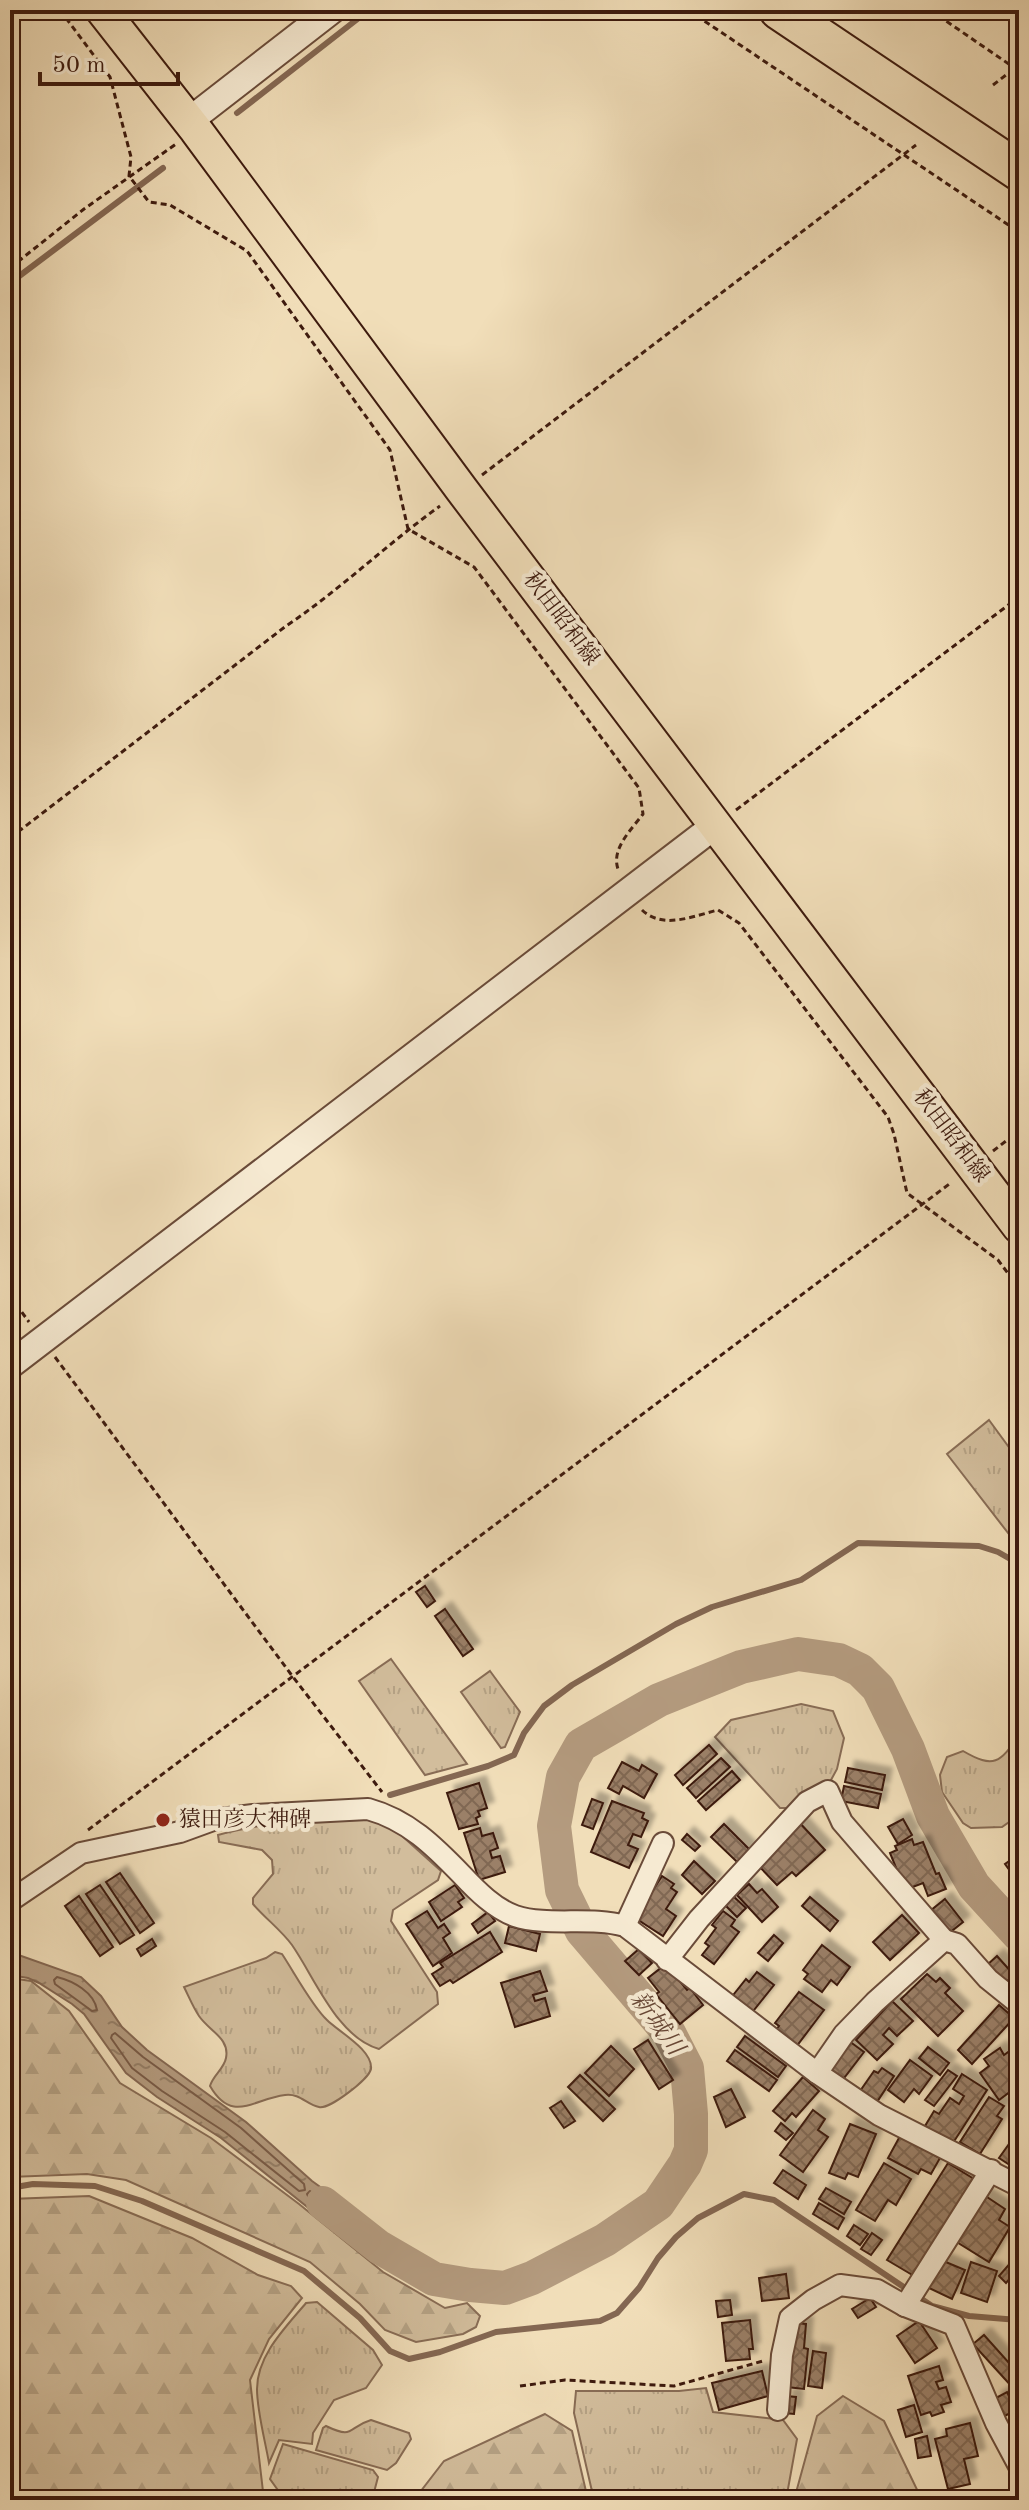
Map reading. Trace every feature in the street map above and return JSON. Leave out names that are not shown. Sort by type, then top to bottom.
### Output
[{"type":"highway","points":[[779,10],[1019,171]]},
{"type":"main road","name":"秋田昭和線","points":[[102,10],[1019,1227]]},
{"type":"street","points":[[192,126],[332,10]]},
{"type":"street","points":[[10,1365],[717,824]]},
{"type":"street","points":[[667,1960],[699,1919],[807,1802],[828,1791],[842,1822],[944,1940],[957,1944],[988,1979],[1019,2004]]},
{"type":"street","points":[[10,1901],[81,1853],[180,1832],[213,1820],[368,1809],[383,1813],[412,1828],[482,1896],[515,1916],[616,1923],[817,2073],[879,2115],[1019,2186]]},
{"type":"street","points":[[616,1923],[663,1843]]},
{"type":"street","points":[[817,2073],[854,2023],[944,1940]]},
{"type":"street","points":[[905,2306],[991,2170]]},
{"type":"street","points":[[778,2410],[782,2355],[790,2318],[840,2285],[877,2290],[905,2306],[954,2325],[996,2423],[1019,2466]]},
{"type":"path","points":[[60,10],[110,77],[131,157],[129,176],[143,195],[149,202],[170,205],[247,251],[390,450],[408,529],[474,567],[639,788],[643,814],[622,841],[615,861],[628,894],[646,914],[668,922],[718,910],[739,923],[888,1117],[907,1193],[998,1260],[1019,1288]]},
{"type":"path","points":[[688,10],[1019,232]]},
{"type":"path","points":[[930,10],[1018,68],[993,85]]},
{"type":"path","points":[[10,268],[192,126]]},
{"type":"path","points":[[10,838],[286,626],[321,603],[408,529],[916,145]]},
{"type":"path","points":[[717,824],[1019,597]]},
{"type":"path","points":[[81,1853],[80,1841],[85,1833],[1019,1131]]},
{"type":"path","points":[[10,1296],[383,1793],[383,1813]]},
{"type":"path","points":[[520,2386],[565,2380],[674,2386],[782,2355]]},
{"type":"green space","points":[[989,1420],[1019,1461],[1019,1555],[1012,1551],[1015,1542],[947,1454]]},
{"type":"green space","points":[[391,1659],[467,1764],[425,1775],[359,1681]]},
{"type":"green space","points":[[490,1671],[520,1712],[505,1747],[501,1748],[461,1692]]},
{"type":"green space","points":[[801,1704],[833,1711],[844,1738],[837,1769],[831,1780],[789,1808],[780,1808],[715,1737],[731,1720]]},
{"type":"green space","points":[[1019,1735],[1019,1815],[1002,1827],[971,1828],[963,1823],[942,1792],[940,1775],[947,1757],[963,1751],[982,1760],[996,1760],[1007,1752]]},
{"type":"green space","points":[[367,1819],[391,1826],[441,1871],[438,1880],[393,1910],[391,1921],[437,1992],[438,2004],[379,2049],[364,2042],[339,2020],[292,1945],[253,1904],[253,1898],[273,1874],[272,1860],[262,1850],[219,1842],[218,1835],[273,1824]]},
{"type":"green space","points":[[275,1952],[282,1954],[321,2014],[361,2048],[370,2062],[371,2069],[363,2080],[324,2107],[285,2095],[235,2107],[226,2104],[210,2086],[225,2062],[225,2045],[199,2016],[184,1987]]},
{"type":"green space","points":[[10,1978],[31,1981],[69,2011],[120,2083],[211,2138],[383,2272],[445,2308],[467,2303],[480,2316],[476,2327],[463,2334],[416,2342],[385,2330],[360,2304],[310,2262],[126,2180],[87,2174],[10,2177]]},
{"type":"green space","points":[[89,2196],[192,2238],[258,2275],[291,2286],[302,2298],[269,2339],[250,2380],[264,2500],[10,2500],[10,2199]]},
{"type":"green space","points":[[317,2302],[373,2350],[382,2365],[366,2388],[334,2400],[313,2433],[312,2444],[279,2440],[269,2463],[258,2407],[258,2377],[267,2353],[282,2332],[306,2303]]},
{"type":"green space","points":[[706,2388],[713,2412],[783,2420],[797,2439],[786,2500],[594,2500],[574,2413],[576,2391]]},
{"type":"green space","points":[[843,2396],[884,2421],[922,2500],[794,2500],[817,2416]]},
{"type":"green space","points":[[545,2414],[572,2431],[588,2500],[414,2500],[444,2461]]},
{"type":"green space","points":[[371,2420],[409,2433],[411,2439],[396,2463],[387,2470],[316,2450],[326,2426],[347,2432]]},
{"type":"green space","points":[[283,2444],[373,2470],[378,2477],[372,2500],[295,2500],[280,2493],[270,2479]]},
{"type":"water","points":[[10,1952],[81,1977],[101,1996],[122,2027],[147,2050],[246,2122],[312,2181],[370,2223],[351,2242],[221,2138],[157,2097],[126,2073],[84,2014],[72,2004],[39,1983],[10,1975]]},
{"type":"building","points":[[425,1586],[435,1601],[427,1607],[416,1592]]},
{"type":"building","points":[[445,1609],[473,1649],[463,1656],[435,1616]]},
{"type":"building","points":[[709,1745],[717,1754],[683,1785],[675,1775]]},
{"type":"building","points":[[721,1758],[730,1767],[696,1798],[687,1788]]},
{"type":"building","points":[[622,1762],[639,1771],[642,1765],[657,1774],[644,1798],[623,1786],[619,1794],[608,1788]]},
{"type":"building","points":[[848,1768],[885,1775],[882,1790],[845,1782]]},
{"type":"building","points":[[732,1771],[740,1780],[706,1810],[698,1801]]},
{"type":"building","points":[[479,1783],[487,1808],[478,1811],[478,1824],[459,1829],[447,1793]]},
{"type":"building","points":[[844,1786],[881,1794],[878,1808],[841,1801]]},
{"type":"building","points":[[592,1799],[603,1803],[593,1829],[582,1825]]},
{"type":"building","points":[[612,1801],[644,1813],[642,1818],[648,1821],[641,1837],[633,1834],[628,1845],[638,1849],[629,1868],[591,1852]]},
{"type":"building","points":[[903,1819],[912,1835],[898,1844],[888,1827]]},
{"type":"building","points":[[798,1821],[825,1850],[796,1876],[792,1872],[777,1885],[755,1862]]},
{"type":"building","points":[[724,1824],[750,1850],[737,1862],[711,1837]]},
{"type":"building","points":[[480,1828],[482,1836],[493,1833],[498,1848],[490,1851],[492,1858],[500,1856],[505,1872],[479,1880],[464,1833]]},
{"type":"building","points":[[687,1834],[700,1846],[695,1851],[682,1840]]},
{"type":"building","points":[[912,1839],[914,1845],[923,1842],[946,1889],[928,1896],[923,1883],[905,1890],[890,1853],[897,1850],[895,1846]]},
{"type":"building","points":[[1019,1854],[1019,1876],[1015,1878],[1005,1864]]},
{"type":"building","points":[[694,1861],[715,1881],[702,1894],[682,1875]]},
{"type":"building","points":[[120,1873],[154,1923],[140,1933],[106,1882]]},
{"type":"building","points":[[662,1876],[674,1884],[671,1888],[677,1892],[666,1909],[676,1916],[663,1936],[635,1918]]},
{"type":"building","points":[[749,1884],[757,1893],[762,1889],[778,1907],[762,1922],[737,1895]]},
{"type":"building","points":[[100,1885],[134,1935],[120,1944],[86,1894]]},
{"type":"building","points":[[455,1885],[464,1898],[458,1902],[462,1907],[441,1921],[429,1902]]},
{"type":"building","points":[[79,1896],[113,1947],[100,1956],[65,1906]]},
{"type":"building","points":[[733,1896],[746,1908],[737,1917],[724,1904]]},
{"type":"building","points":[[810,1897],[838,1921],[830,1931],[802,1906]]},
{"type":"building","points":[[945,1899],[963,1922],[948,1934],[930,1911]]},
{"type":"building","points":[[427,1911],[438,1928],[444,1924],[450,1933],[443,1938],[452,1953],[433,1966],[406,1924]]},
{"type":"building","points":[[723,1911],[735,1920],[731,1926],[739,1932],[714,1964],[702,1955],[709,1946],[705,1943],[716,1928],[712,1925]]},
{"type":"building","points":[[488,1912],[495,1921],[478,1933],[472,1924]]},
{"type":"building","points":[[902,1915],[919,1933],[890,1960],[873,1942]]},
{"type":"building","points":[[509,1926],[540,1934],[536,1951],[505,1943]]},
{"type":"building","points":[[490,1932],[502,1952],[453,1983],[450,1980],[440,1986],[432,1974],[443,1967],[440,1963]]},
{"type":"building","points":[[774,1935],[783,1943],[768,1961],[758,1953]]},
{"type":"building","points":[[152,1939],[156,1946],[141,1956],[137,1949]]},
{"type":"building","points":[[822,1945],[850,1967],[837,1985],[831,1980],[822,1992],[804,1979],[808,1974],[803,1970]]},
{"type":"building","points":[[639,1949],[652,1963],[639,1975],[625,1961]]},
{"type":"building","points":[[997,1956],[1014,1975],[1004,1984],[987,1965]]},
{"type":"building","points":[[666,1964],[703,2005],[680,2024],[656,1994],[659,1992],[648,1978]]},
{"type":"building","points":[[540,1971],[547,1991],[533,1995],[535,2001],[545,1998],[550,2016],[515,2027],[501,1983]]},
{"type":"building","points":[[757,1972],[774,1985],[750,2015],[730,1999],[746,1979],[749,1982]]},
{"type":"building","points":[[927,1974],[936,1982],[940,1978],[950,1988],[945,1993],[963,2011],[938,2036],[901,1999]]},
{"type":"building","points":[[799,1992],[824,2010],[796,2047],[775,2031],[779,2026],[775,2023]]},
{"type":"building","points":[[892,2001],[913,2021],[897,2036],[889,2028],[883,2035],[893,2044],[877,2060],[856,2040]]},
{"type":"building","points":[[999,2005],[1014,2018],[972,2064],[958,2050]]},
{"type":"building","points":[[745,2036],[786,2066],[778,2077],[737,2047]]},
{"type":"building","points":[[648,2040],[673,2080],[659,2089],[634,2049]]},
{"type":"building","points":[[849,2041],[864,2052],[841,2082],[826,2071]]},
{"type":"building","points":[[1019,2044],[1019,2085],[999,2100],[980,2073],[989,2066],[984,2059],[1000,2048],[1004,2055]]},
{"type":"building","points":[[611,2046],[634,2069],[609,2096],[585,2073]]},
{"type":"building","points":[[928,2047],[949,2063],[940,2075],[919,2058]]},
{"type":"building","points":[[735,2050],[777,2080],[769,2091],[727,2061]]},
{"type":"building","points":[[910,2060],[932,2076],[919,2094],[914,2089],[904,2102],[888,2090]]},
{"type":"building","points":[[882,2068],[894,2076],[875,2105],[858,2094],[874,2071],[878,2073]]},
{"type":"building","points":[[948,2070],[957,2076],[934,2106],[925,2100]]},
{"type":"building","points":[[962,2074],[987,2090],[953,2143],[925,2126],[934,2111],[939,2114],[950,2098],[959,2104],[964,2096],[953,2089]]},
{"type":"building","points":[[580,2075],[615,2109],[603,2121],[568,2087]]},
{"type":"building","points":[[803,2077],[819,2091],[796,2117],[792,2113],[785,2121],[773,2111]]},
{"type":"building","points":[[731,2089],[745,2117],[726,2127],[714,2097]]},
{"type":"building","points":[[989,2097],[1004,2106],[997,2116],[1002,2119],[980,2154],[960,2142]]},
{"type":"building","points":[[561,2101],[575,2121],[564,2128],[550,2108]]},
{"type":"building","points":[[813,2110],[825,2119],[818,2130],[828,2137],[803,2172],[780,2155]]},
{"type":"building","points":[[781,2123],[793,2133],[786,2140],[775,2131]]},
{"type":"building","points":[[850,2124],[876,2134],[858,2177],[848,2173],[845,2179],[829,2173]]},
{"type":"building","points":[[1019,2130],[1019,2171],[999,2158]]},
{"type":"building","points":[[900,2136],[940,2158],[931,2174],[921,2169],[918,2174],[888,2158]]},
{"type":"building","points":[[884,2163],[911,2179],[896,2205],[888,2200],[875,2221],[856,2210]]},
{"type":"building","points":[[948,2163],[974,2179],[914,2276],[887,2260]]},
{"type":"building","points":[[783,2170],[806,2185],[798,2199],[774,2183]]},
{"type":"building","points":[[826,2188],[851,2202],[844,2214],[819,2199]]},
{"type":"building","points":[[984,2195],[1005,2209],[999,2220],[1010,2227],[989,2262],[955,2241]]},
{"type":"building","points":[[819,2203],[844,2218],[838,2229],[813,2214]]},
{"type":"building","points":[[854,2225],[868,2234],[860,2245],[847,2236]]},
{"type":"building","points":[[872,2233],[882,2240],[871,2255],[861,2249]]},
{"type":"building","points":[[1019,2253],[1019,2268],[1006,2283],[999,2276]]},
{"type":"building","points":[[941,2260],[965,2270],[952,2299],[929,2288]]},
{"type":"building","points":[[971,2262],[997,2271],[987,2302],[961,2293]]},
{"type":"building","points":[[786,2274],[789,2298],[762,2301],[759,2278]]},
{"type":"building","points":[[870,2298],[876,2307],[858,2318],[852,2309]]},
{"type":"building","points":[[730,2300],[732,2315],[718,2317],[716,2301]]},
{"type":"building","points":[[750,2320],[753,2349],[749,2349],[750,2359],[726,2361],[722,2323]]},
{"type":"building","points":[[919,2321],[937,2348],[915,2363],[897,2336]]},
{"type":"building","points":[[797,2323],[806,2324],[804,2348],[808,2349],[804,2389],[787,2387],[792,2335]]},
{"type":"building","points":[[984,2335],[1019,2374],[1019,2384],[1014,2389],[973,2344]]},
{"type":"building","points":[[813,2351],[826,2353],[822,2388],[808,2386]]},
{"type":"building","points":[[939,2366],[943,2380],[936,2382],[939,2389],[946,2387],[951,2402],[941,2405],[944,2412],[932,2416],[930,2412],[921,2415],[908,2376]]},
{"type":"building","points":[[762,2371],[768,2396],[719,2410],[712,2383]]},
{"type":"building","points":[[1007,2392],[1016,2410],[1003,2417],[994,2399]]},
{"type":"building","points":[[786,2396],[796,2397],[794,2414],[784,2413]]},
{"type":"building","points":[[914,2405],[922,2432],[906,2437],[898,2410]]},
{"type":"building","points":[[970,2423],[978,2456],[964,2459],[970,2484],[948,2489],[935,2439],[947,2436],[946,2429]]},
{"type":"building","points":[[927,2436],[931,2456],[918,2458],[915,2439]]},
{"type":"waterway","points":[[237,113],[369,10]]},
{"type":"waterway","points":[[10,283],[163,168]]},
{"type":"waterway","points":[[390,1795],[488,1766],[514,1755],[524,1733],[544,1706],[572,1685],[676,1624],[712,1607],[801,1580],[858,1543],[979,1546],[1019,1564]]},
{"type":"waterway","name":"新城川","points":[[323,2203],[379,2247],[434,2279],[505,2288],[532,2278],[605,2240],[658,2204],[691,2150],[687,2068],[669,2033],[582,1931],[562,1890],[554,1826],[563,1777],[581,1745],[659,1700],[741,1667],[798,1654],[839,1660],[860,1670],[878,1688],[908,1749],[933,1816],[974,1886],[1019,1935]]},
{"type":"waterway","points":[[10,2188],[33,2184],[95,2186],[142,2201],[304,2271],[360,2318],[390,2351],[409,2359],[440,2352],[496,2332],[600,2321],[617,2313],[676,2237],[698,2218],[744,2194],[774,2200],[932,2306],[969,2316],[1019,2320]]},
{"type":"place","name":"猿田彦大神碑","points":[[163,1820]]}]
